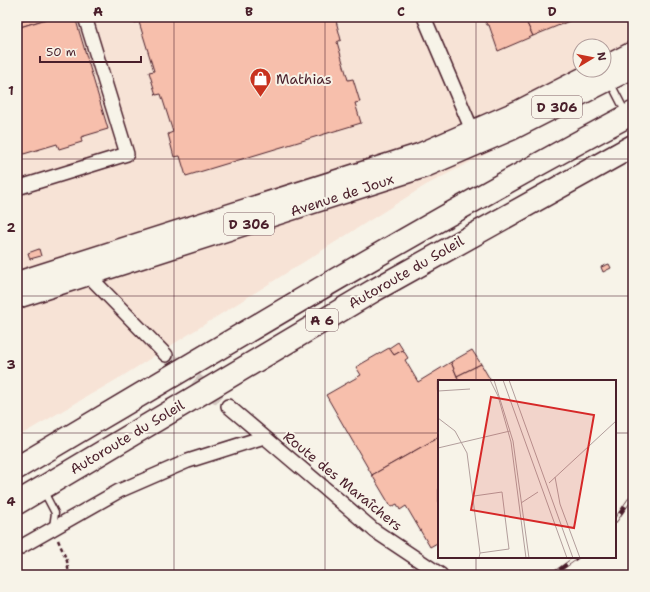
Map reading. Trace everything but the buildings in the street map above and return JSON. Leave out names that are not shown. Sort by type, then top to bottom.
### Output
[{"type":"highway","name":"Autoroute du Soleil","points":[[17,468],[343,274],[541,162],[631,115]]},
{"type":"highway","name":"Autoroute du Soleil","points":[[17,503],[373,290],[633,146]]},
{"type":"main road","name":"Avenue de Joux","points":[[612,66],[633,52]]},
{"type":"main road","name":"Avenue de Joux","points":[[612,71],[633,68]]},
{"type":"main road","name":"Avenue de Joux","points":[[17,298],[87,268],[257,214],[390,179],[476,138],[591,78]]},
{"type":"main road","name":"Avenue de Joux","points":[[17,282],[87,268]]},
{"type":"street","points":[[17,188],[127,154],[85,17]]},
{"type":"street","points":[[424,17],[476,138]]},
{"type":"street","points":[[87,268],[166,355]]},
{"type":"street","name":"Route des Maraîchers","points":[[228,406],[375,531],[441,575]]},
{"type":"street","points":[[17,549],[52,527],[119,492],[188,462],[264,437]]},
{"type":"lane","points":[[607,78],[631,115]]},
{"type":"lane","points":[[42,488],[55,513],[52,527]]},
{"type":"path","points":[[52,527],[67,561],[69,575]]},
{"type":"shaded area","points":[[17,17],[633,17],[633,78],[426,185],[121,377],[17,437]]},
{"type":"tunnel","points":[[166,355],[228,406]]},
{"type":"railway","points":[[616,520],[633,495]]},
{"type":"railway","points":[[552,575],[576,558]]},
{"type":"place","name":"Mathias","points":[[261,98]]}]
